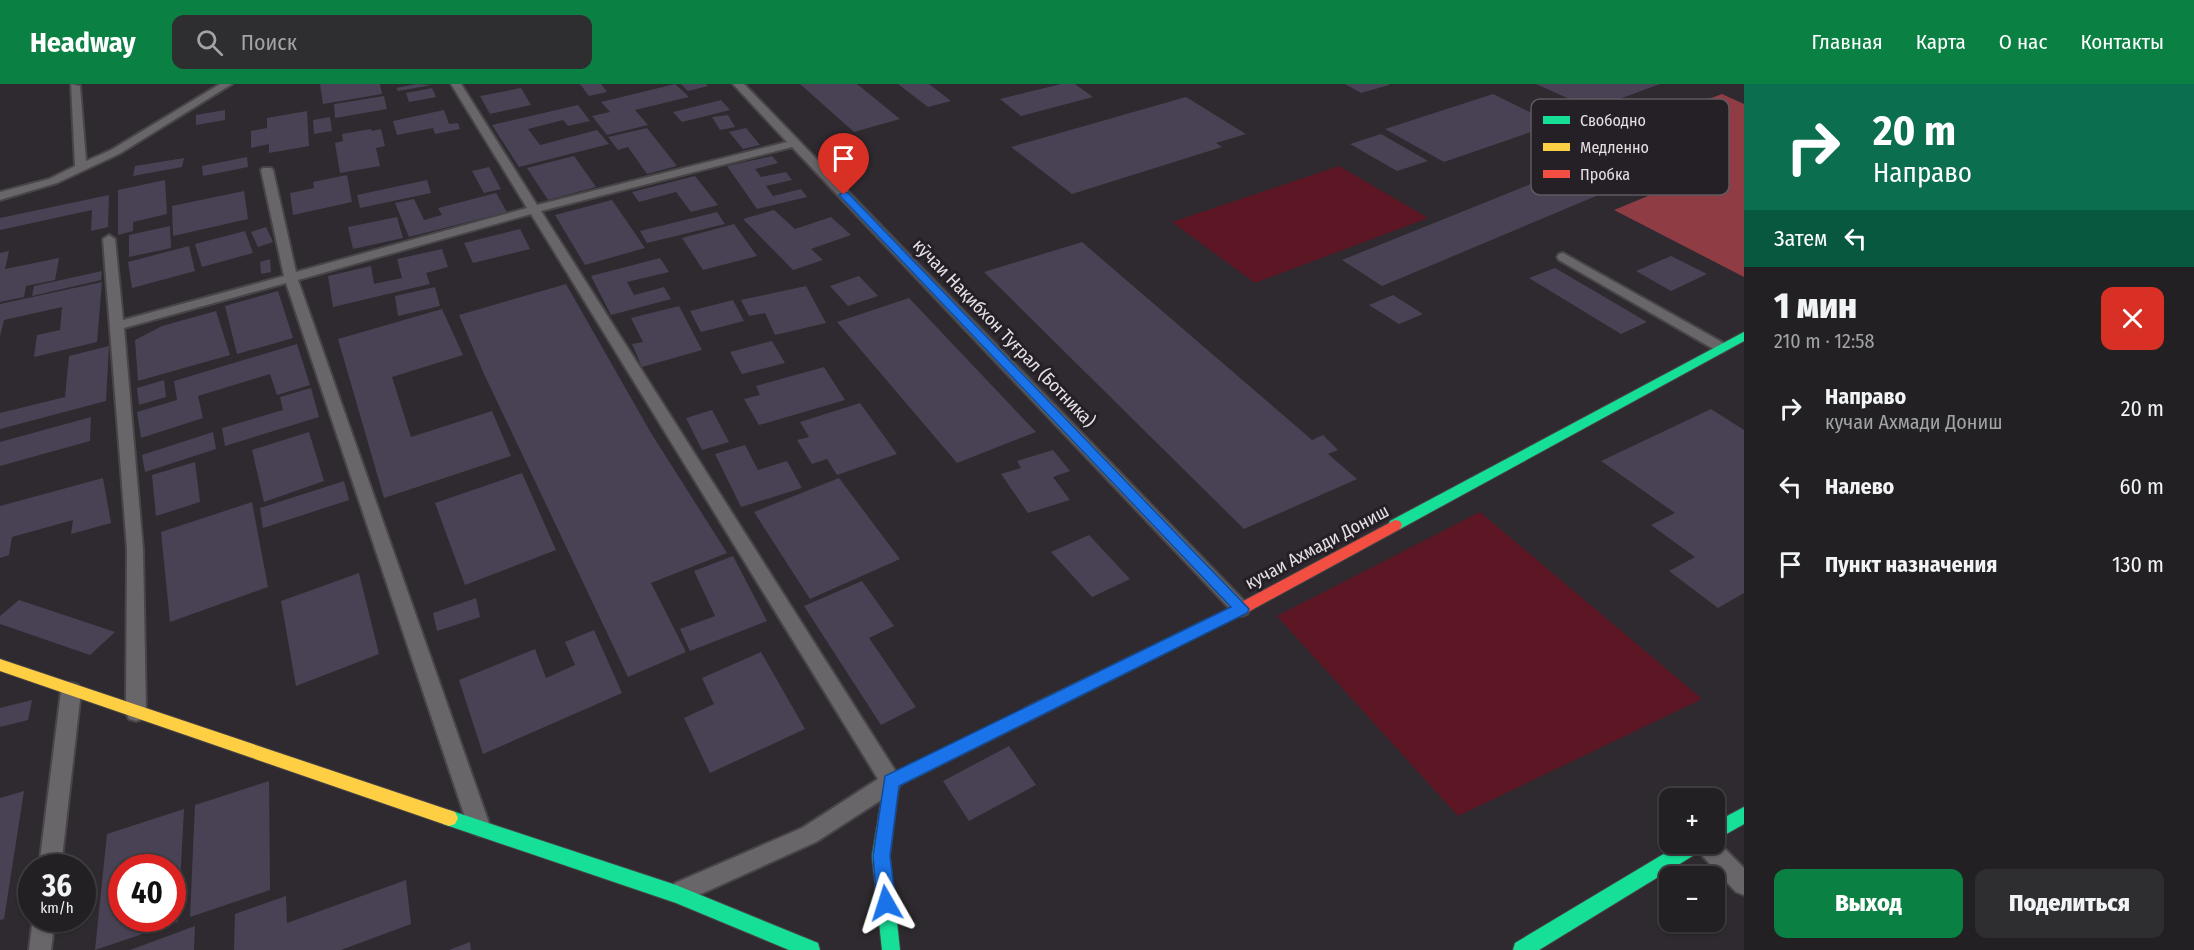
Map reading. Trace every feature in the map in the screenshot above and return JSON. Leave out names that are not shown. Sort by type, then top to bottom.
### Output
[{"type":"street","name":"кучаи Ахмади Дониш","points":[[891,782],[1241,609],[1744,336]]},
{"type":"street","points":[[0,665],[71,692],[676,894],[811,950]]},
{"type":"street","points":[[891,782],[881,856],[891,950]]},
{"type":"street","points":[[1725,826],[1744,815]]},
{"type":"street","points":[[1522,950],[1680,854]]},
{"type":"lane","points":[[0,196],[53,181],[115,152],[227,84]]},
{"type":"lane","points":[[456,84],[891,782],[809,834],[676,894]]},
{"type":"lane","name":"кӯчаи Нақибхон Туғрал (Ботника)","points":[[738,84],[1241,609]]},
{"type":"lane","points":[[75,86],[81,168]]},
{"type":"lane","points":[[117,326],[535,209],[795,143]]},
{"type":"lane","points":[[267,170],[291,278],[480,829]]},
{"type":"lane","points":[[110,239],[135,549],[136,713]]},
{"type":"lane","points":[[1563,257],[1722,348]]},
{"type":"lane","points":[[52,854],[71,692]]},
{"type":"lane","points":[[1715,854],[1744,884]]},
{"type":"lane","points":[[40,950],[42,932]]},
{"type":"shaded area","points":[[1722,94],[1744,104],[1744,277],[1614,210],[1650,195],[1729,195],[1729,99],[1709,99]]},
{"type":"shaded area","points":[[1339,166],[1428,218],[1255,283],[1172,222]]},
{"type":"shaded area","points":[[1480,512],[1702,699],[1458,816],[1277,616]]},
{"type":"building","points":[[320,84],[380,84],[382,94],[323,104]]},
{"type":"building","points":[[417,84],[432,85],[398,91],[396,88]]},
{"type":"building","points":[[580,84],[601,84],[607,92],[589,96]]},
{"type":"building","points":[[675,84],[689,97],[635,110],[648,125],[607,135],[592,116],[610,112],[601,102]]},
{"type":"building","points":[[681,84],[706,84],[708,86],[688,91]]},
{"type":"building","points":[[800,84],[857,84],[900,119],[854,132]]},
{"type":"building","points":[[898,84],[929,84],[951,101],[928,107]]},
{"type":"building","points":[[1061,84],[1075,84],[1093,97],[1021,116],[1000,99]]},
{"type":"building","points":[[1345,84],[1389,84],[1389,85],[1361,93]]},
{"type":"building","points":[[1536,84],[1660,84],[1619,99],[1570,99]]},
{"type":"building","points":[[432,88],[436,97],[409,102],[406,93]]},
{"type":"building","points":[[521,88],[531,105],[490,114],[480,96]]},
{"type":"building","points":[[1493,94],[1531,113],[1531,132],[1444,162],[1385,129]]},
{"type":"building","points":[[384,96],[387,109],[335,118],[334,104]]},
{"type":"building","points":[[1186,97],[1246,134],[1216,143],[1222,147],[1072,194],[1011,147]]},
{"type":"building","points":[[721,100],[730,110],[682,122],[673,112]]},
{"type":"building","points":[[578,105],[590,121],[568,126],[563,120],[528,129],[540,145],[597,130],[609,144],[519,167],[492,125]]},
{"type":"building","points":[[225,110],[225,120],[196,125],[196,115]]},
{"type":"building","points":[[444,110],[449,124],[458,123],[460,129],[435,134],[433,128],[397,135],[393,121]]},
{"type":"building","points":[[307,111],[309,146],[269,153],[269,144],[251,148],[251,131],[267,128],[267,118]]},
{"type":"building","points":[[728,115],[735,127],[720,130],[712,117]]},
{"type":"building","points":[[330,117],[332,131],[314,134],[313,120]]},
{"type":"building","points":[[647,128],[677,166],[647,174],[628,147],[618,150],[608,137]]},
{"type":"building","points":[[746,128],[760,145],[743,149],[729,132]]},
{"type":"building","points":[[371,129],[372,131],[381,129],[385,146],[376,148],[380,166],[340,173],[335,143],[343,141],[342,134]]},
{"type":"building","points":[[1381,134],[1428,161],[1397,171],[1350,144]]},
{"type":"building","points":[[574,156],[596,187],[548,200],[527,168]]},
{"type":"building","points":[[772,156],[778,163],[755,169],[761,177],[786,172],[792,180],[766,186],[773,196],[801,189],[807,197],[757,209],[727,166]]},
{"type":"building","points":[[247,157],[248,167],[203,176],[202,166]]},
{"type":"building","points":[[184,158],[182,167],[133,176],[135,166]]},
{"type":"building","points":[[489,167],[501,189],[484,193],[472,171]]},
{"type":"building","points":[[347,175],[352,202],[293,215],[290,193],[314,188],[313,182]]},
{"type":"building","points":[[695,176],[718,205],[691,212],[676,192],[639,202],[632,192]]},
{"type":"building","points":[[165,180],[167,214],[133,222],[133,231],[118,235],[118,190]]},
{"type":"building","points":[[427,180],[431,193],[360,208],[357,195]]},
{"type":"building","points":[[1531,184],[1531,195],[1599,195],[1382,286],[1342,260]]},
{"type":"building","points":[[244,191],[248,219],[173,236],[172,206]]},
{"type":"building","points":[[496,193],[507,212],[409,237],[395,203],[414,199],[424,220],[442,215],[438,208]]},
{"type":"building","points":[[109,195],[108,227],[91,231],[92,210],[0,230],[0,218]]},
{"type":"building","points":[[612,200],[645,248],[585,265],[555,215]]},
{"type":"building","points":[[774,210],[795,229],[831,217],[851,235],[811,249],[823,260],[793,270],[743,219]]},
{"type":"building","points":[[717,212],[725,224],[647,243],[640,231]]},
{"type":"building","points":[[397,217],[403,238],[353,249],[348,227]]},
{"type":"building","points":[[734,224],[757,256],[703,270],[682,238]]},
{"type":"building","points":[[170,226],[171,248],[129,257],[129,235]]},
{"type":"building","points":[[266,227],[273,242],[258,247],[251,232]]},
{"type":"building","points":[[520,229],[530,249],[473,263],[464,243]]},
{"type":"building","points":[[245,231],[253,253],[202,267],[195,244]]},
{"type":"building","points":[[1082,242],[1312,440],[1323,435],[1338,450],[1328,454],[1357,479],[1244,529],[984,272]]},
{"type":"building","points":[[189,246],[195,271],[132,288],[128,262]]},
{"type":"building","points":[[442,249],[448,267],[426,273],[430,284],[333,307],[328,276],[371,266],[374,284],[402,278],[397,259]]},
{"type":"building","points":[[9,251],[5,269],[59,258],[55,280],[26,286],[24,297],[0,302],[0,253]]},
{"type":"building","points":[[1671,256],[1707,274],[1671,291],[1636,271]]},
{"type":"building","points":[[660,258],[669,272],[627,282],[634,295],[664,287],[671,299],[611,315],[591,276]]},
{"type":"building","points":[[270,259],[271,272],[261,274],[260,262]]},
{"type":"building","points":[[1555,268],[1647,322],[1621,334],[1529,278]]},
{"type":"building","points":[[102,271],[101,280],[32,296],[34,286]]},
{"type":"building","points":[[859,276],[878,296],[848,306],[830,286]]},
{"type":"building","points":[[102,282],[97,342],[34,357],[37,335],[60,330],[62,307],[4,320],[0,336],[0,304]]},
{"type":"building","points":[[566,284],[651,433],[727,553],[651,583],[686,652],[628,677],[484,374],[459,315]]},
{"type":"building","points":[[806,286],[826,323],[775,335],[765,313],[749,316],[741,300]]},
{"type":"building","points":[[435,287],[440,306],[398,316],[395,296]]},
{"type":"building","points":[[278,291],[293,338],[237,354],[225,306]]},
{"type":"building","points":[[1393,295],[1423,314],[1399,324],[1369,305]]},
{"type":"building","points":[[909,298],[1036,432],[957,463],[837,322]]},
{"type":"building","points":[[733,300],[744,321],[701,332],[690,311]]},
{"type":"building","points":[[679,306],[702,350],[642,367],[632,344],[643,342],[631,318]]},
{"type":"building","points":[[442,309],[463,355],[392,377],[411,437],[492,411],[511,456],[384,498],[338,339]]},
{"type":"building","points":[[216,311],[230,355],[138,381],[135,340],[162,326]]},
{"type":"building","points":[[772,341],[785,363],[742,374],[730,352]]},
{"type":"building","points":[[297,344],[310,385],[277,395],[270,374],[198,396],[203,418],[141,438],[137,412],[177,400],[174,381]]},
{"type":"building","points":[[109,346],[106,401],[0,429],[0,413],[65,397],[69,356]]},
{"type":"building","points":[[824,367],[845,400],[759,425],[744,399],[760,395],[756,386]]},
{"type":"building","points":[[164,380],[166,397],[139,405],[137,388]]},
{"type":"building","points":[[311,388],[319,417],[225,446],[222,428],[283,410],[280,397]]},
{"type":"building","points":[[860,403],[897,454],[837,475],[827,459],[812,464],[797,440],[809,437],[800,422]]},
{"type":"building","points":[[1711,409],[1744,430],[1744,593],[1718,608],[1669,571],[1695,557],[1651,525],[1675,513],[1601,461]]},
{"type":"building","points":[[712,410],[729,442],[702,450],[686,418]]},
{"type":"building","points":[[91,417],[90,441],[0,466],[0,442]]},
{"type":"building","points":[[213,432],[216,449],[145,472],[142,455]]},
{"type":"building","points":[[309,432],[324,481],[264,502],[252,450]]},
{"type":"building","points":[[745,445],[758,470],[787,461],[802,488],[741,507],[715,454]]},
{"type":"building","points":[[1053,450],[1070,471],[1053,477],[1070,500],[1028,513],[1001,474],[1021,468],[1017,461]]},
{"type":"building","points":[[195,462],[200,502],[156,516],[152,475]]},
{"type":"building","points":[[522,473],[556,550],[465,585],[435,503]]},
{"type":"building","points":[[103,478],[111,523],[71,534],[73,520],[12,537],[9,555],[0,558],[0,506]]},
{"type":"building","points":[[839,478],[900,559],[810,599],[754,512]]},
{"type":"building","points":[[344,481],[349,500],[263,528],[260,508]]},
{"type":"building","points":[[252,502],[268,587],[170,622],[161,532]]},
{"type":"building","points":[[1089,535],[1130,579],[1092,597],[1051,552]]},
{"type":"building","points":[[733,556],[767,621],[690,651],[680,629],[715,616],[694,571]]},
{"type":"building","points":[[359,573],[379,654],[296,686],[281,601]]},
{"type":"building","points":[[862,581],[894,626],[869,638],[916,707],[881,725],[804,606]]},
{"type":"building","points":[[476,598],[480,617],[437,631],[433,613]]},
{"type":"building","points":[[19,600],[115,632],[90,655],[0,624],[0,616]]},
{"type":"building","points":[[594,630],[622,693],[483,754],[459,680],[535,649],[546,678],[575,665],[565,642]]},
{"type":"building","points":[[761,652],[805,729],[710,773],[684,718],[714,704],[702,678]]},
{"type":"building","points":[[32,700],[28,720],[0,727],[0,708]]},
{"type":"building","points":[[1009,746],[1036,785],[969,821],[943,781]]},
{"type":"building","points":[[269,781],[270,890],[190,917],[195,805]]},
{"type":"building","points":[[24,791],[4,919],[0,920],[0,798]]},
{"type":"building","points":[[184,809],[182,854],[108,854],[108,932],[148,932],[95,950],[107,834]]},
{"type":"building","points":[[406,880],[411,924],[341,950],[234,950],[235,914],[286,896],[287,923]]},
{"type":"building","points":[[195,926],[194,950],[130,950],[179,932],[186,932],[186,929]]},
{"type":"building","points":[[470,942],[471,950],[449,950]]},
{"type":"traffic: fast","points":[[1395,525],[1744,336]]},
{"type":"traffic: fast","points":[[891,950],[881,856],[891,782],[1030,713]]},
{"type":"traffic: fast","points":[[1725,826],[1744,815]]},
{"type":"traffic: fast","points":[[449,818],[676,894],[811,950]]},
{"type":"traffic: fast","points":[[1522,950],[1680,854]]},
{"type":"traffic: slow","points":[[0,665],[449,818]]},
{"type":"traffic: jam","points":[[1030,713],[1241,609],[1395,525]]},
{"type":"route","points":[[844,195],[1241,609],[891,782],[881,856],[886,903]]}]
